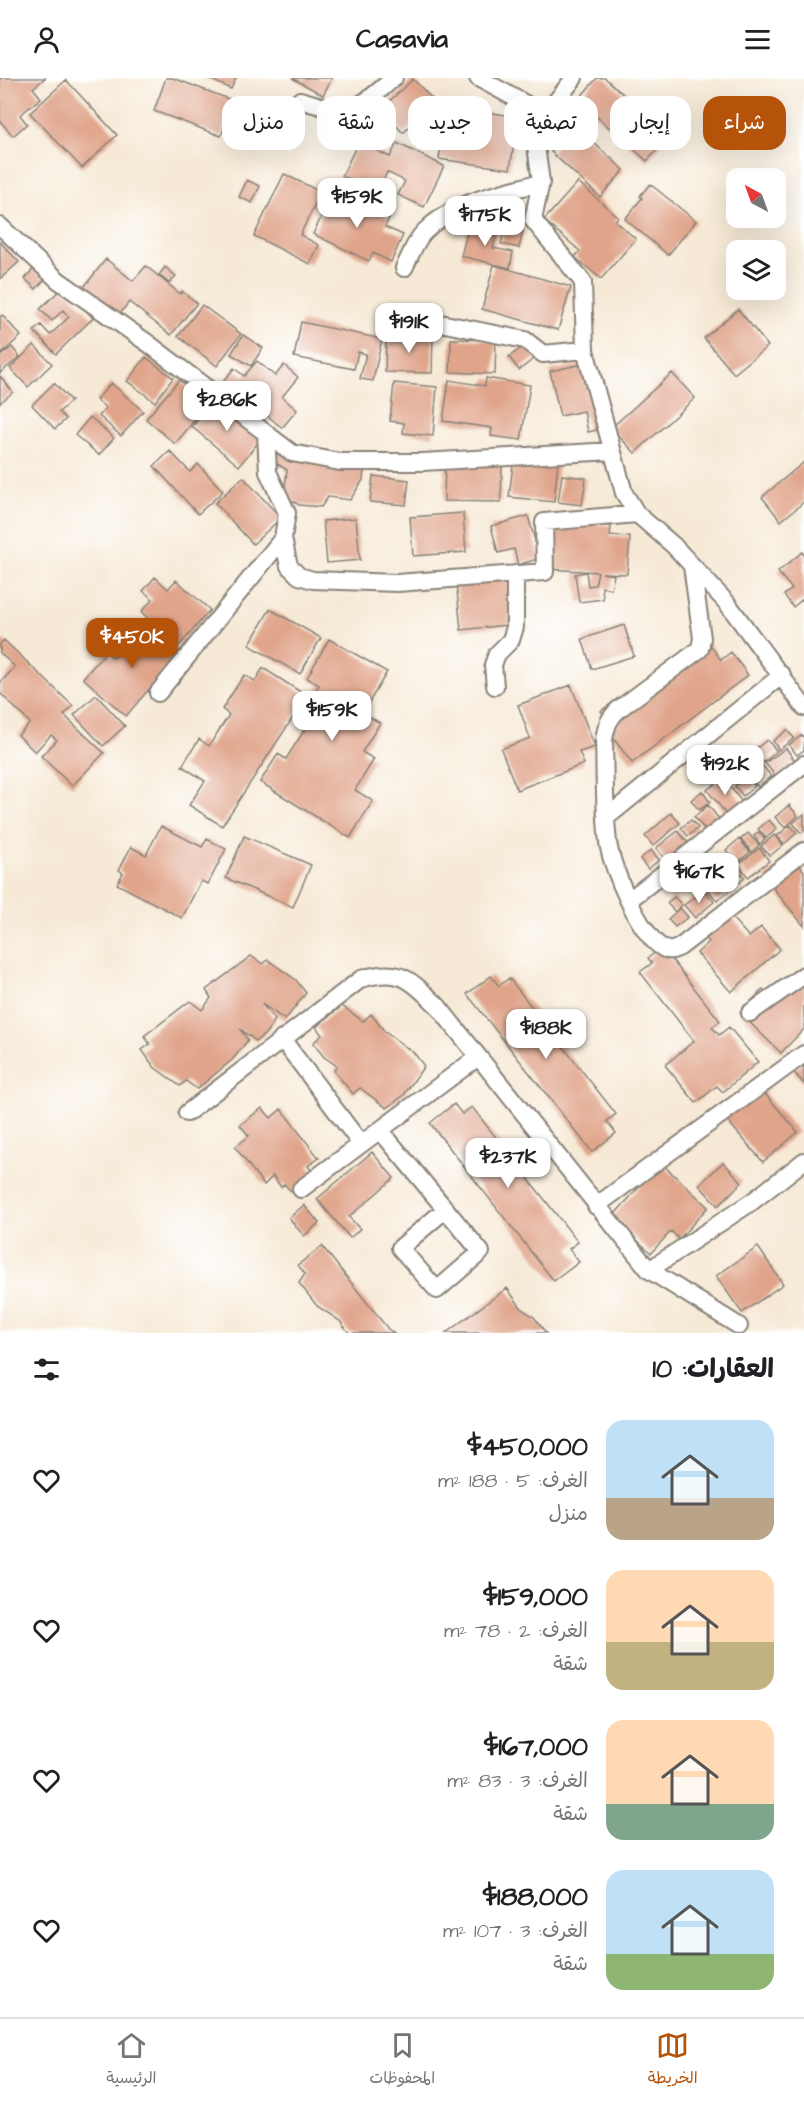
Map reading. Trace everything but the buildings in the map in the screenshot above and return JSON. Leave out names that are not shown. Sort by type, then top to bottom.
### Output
[{"type":"street","points":[[305,101],[337,110],[346,110],[357,107],[394,78]]},
{"type":"street","points":[[478,78],[511,96]]},
{"type":"street","points":[[560,96],[574,78]]},
{"type":"street","points":[[537,150],[542,182],[533,220],[583,282],[585,350],[624,493],[637,514],[673,545],[727,603],[804,707]]},
{"type":"street","points":[[404,268],[422,234],[441,217],[465,204],[542,182]]},
{"type":"street","points":[[0,226],[58,280],[148,344],[292,453],[340,462],[423,462],[612,451]]},
{"type":"street","points":[[390,313],[525,340],[543,354],[585,350]]},
{"type":"street","points":[[266,433],[268,472],[287,513],[283,538],[289,566],[299,576],[313,580],[398,583],[545,572],[544,522],[637,514]]},
{"type":"street","points":[[158,693],[283,538]]},
{"type":"street","points":[[692,566],[702,638],[700,649],[610,717],[605,728],[608,843],[613,863],[644,928],[655,943],[672,951],[804,851]]},
{"type":"street","points":[[495,686],[493,665],[497,654],[511,640],[515,627],[515,574]]},
{"type":"street","points":[[607,818],[782,675]]},
{"type":"street","points":[[629,900],[804,764]]},
{"type":"street","points":[[187,1113],[361,979],[380,973],[400,976],[416,986],[437,1005],[649,1270],[739,1326]]},
{"type":"street","points":[[750,1013],[804,975]]},
{"type":"street","points":[[282,1039],[362,1144]]},
{"type":"street","points":[[596,1206],[804,1054]]},
{"type":"street","points":[[301,1189],[478,1057]]},
{"type":"street","points":[[380,1130],[446,1209],[481,1252],[437,1290],[400,1248],[446,1209]]},
{"type":"street","points":[[649,1270],[753,1201],[804,1161]]}]
